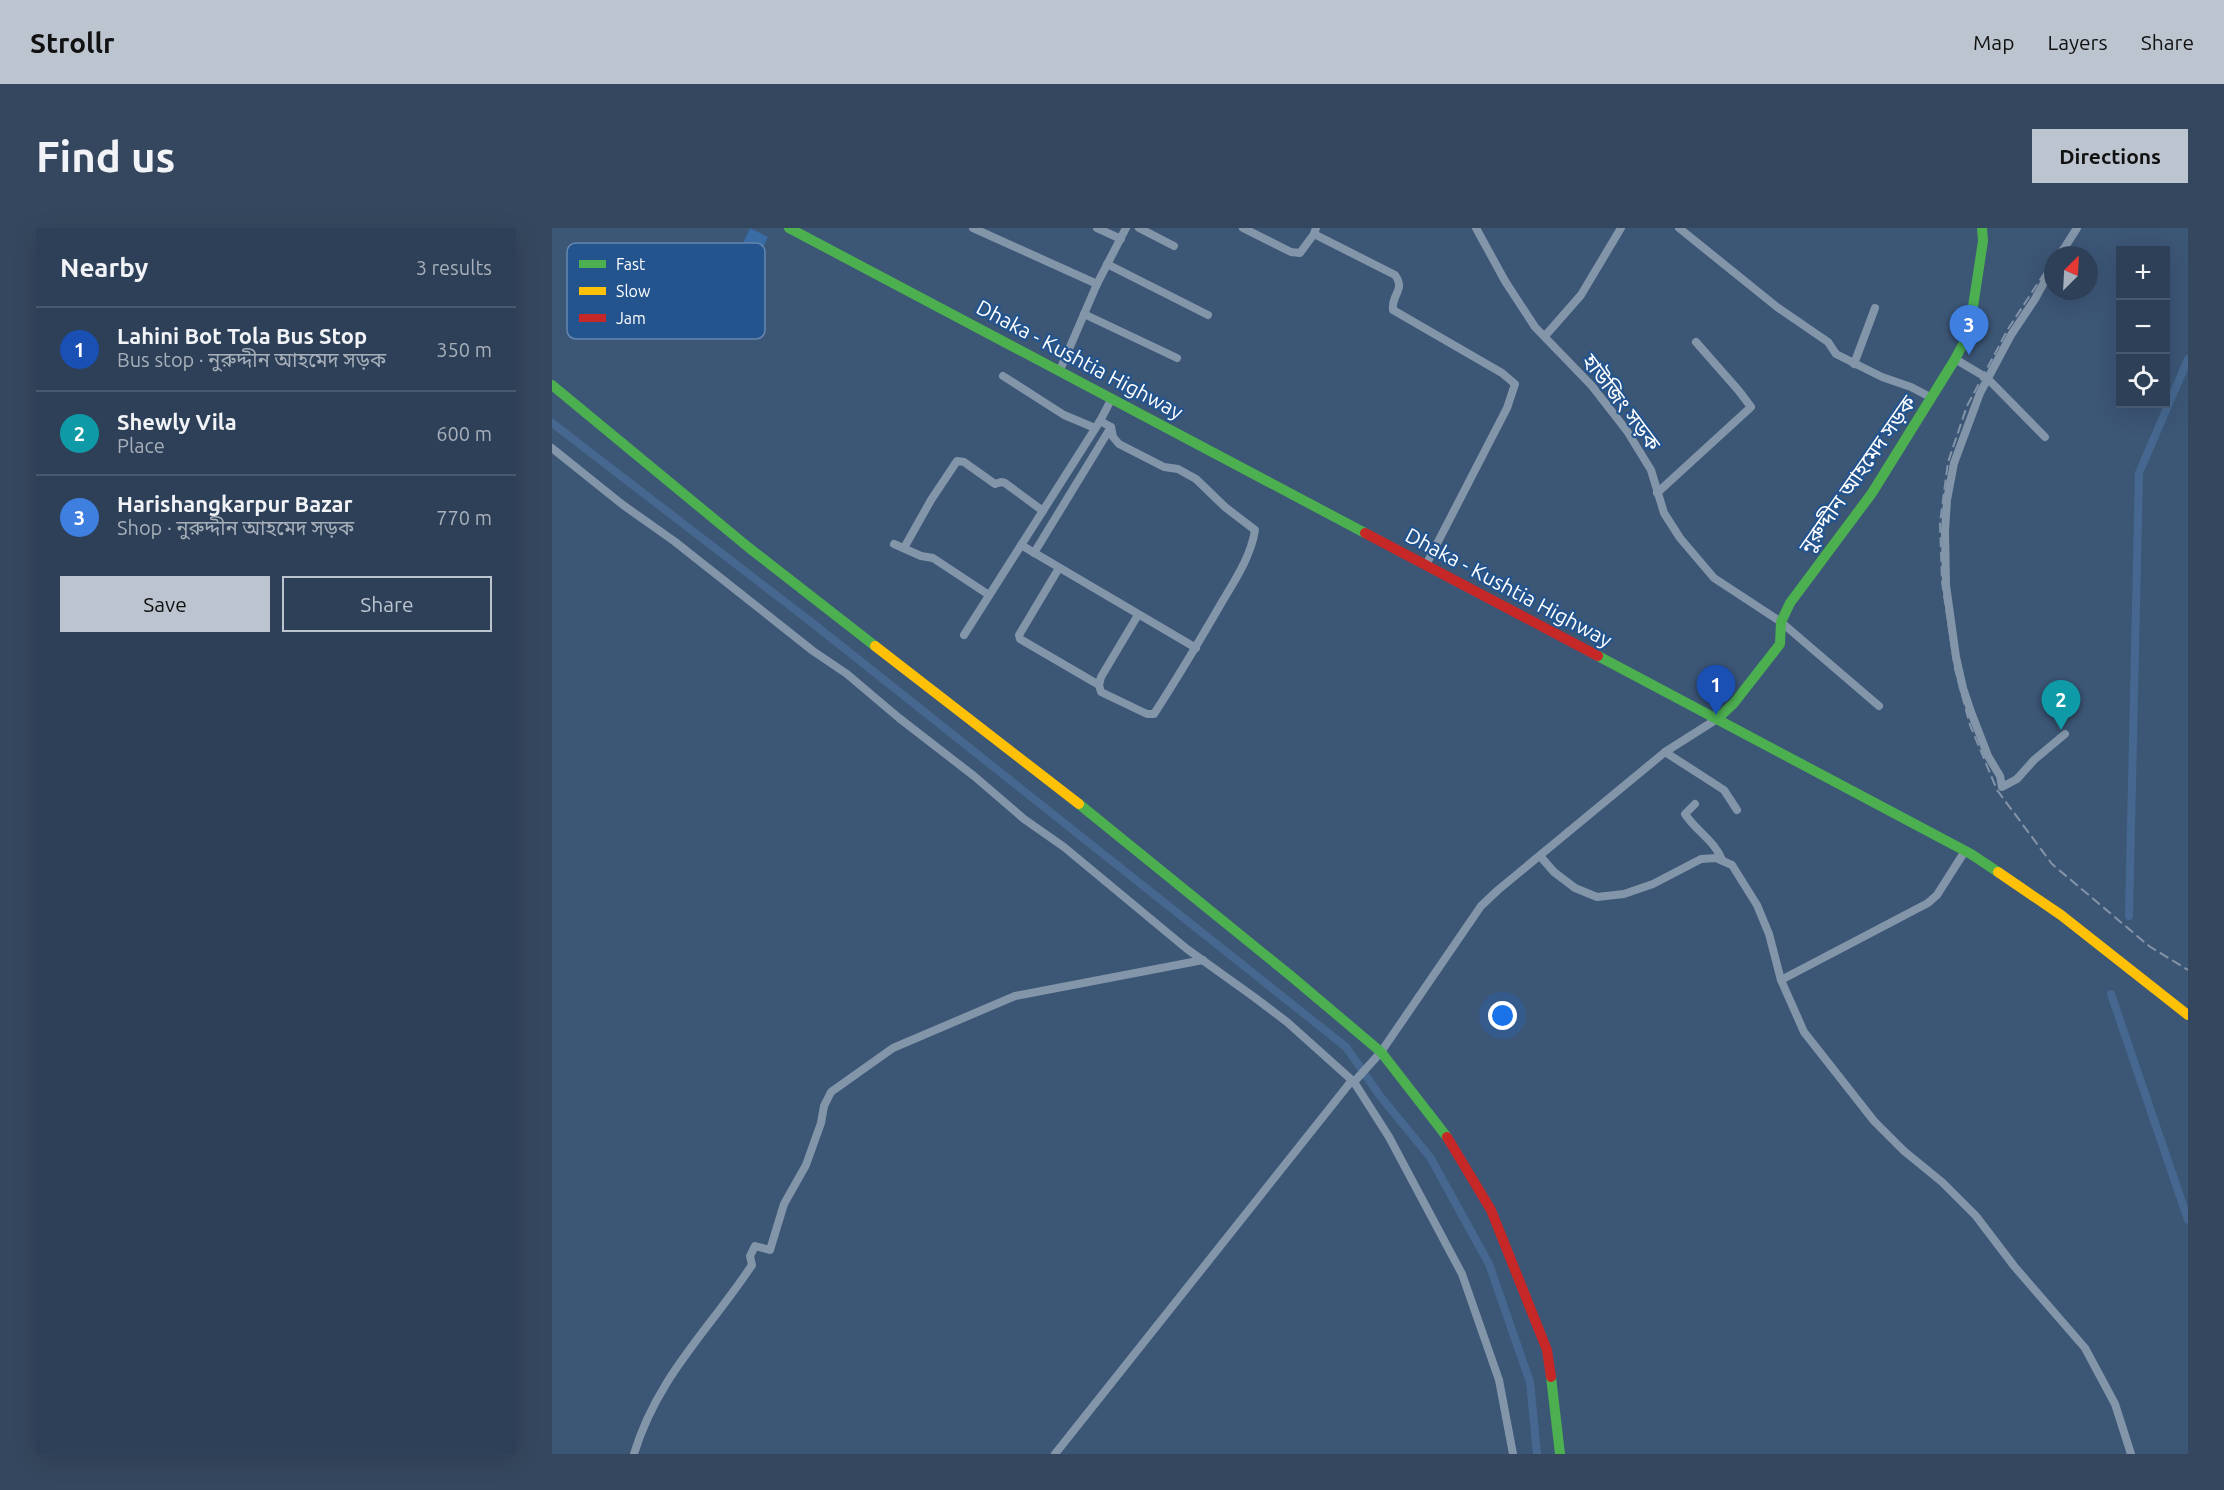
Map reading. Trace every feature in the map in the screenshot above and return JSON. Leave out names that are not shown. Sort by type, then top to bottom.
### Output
[{"type":"main road","name":"Dhaka - Kushtia Highway","points":[[789,228],[1965,851],[2061,915],[2188,1015]]},
{"type":"main road","name":"নুরুদ্দীন আহমেদ সড়ক","points":[[1717,719],[1734,703],[1780,644],[1781,622],[1790,603],[1872,493],[1955,359],[1969,333],[1983,241],[1982,228]]},
{"type":"main road","points":[[552,385],[748,547],[1113,831],[1292,976],[1381,1052],[1455,1147],[1491,1210],[1547,1350],[1560,1454]]},
{"type":"street","points":[[973,228],[1097,284]]},
{"type":"street","points":[[1097,228],[1120,239]]},
{"type":"street","points":[[1060,370],[1097,284],[1126,228]]},
{"type":"street","points":[[1139,228],[1174,246]]},
{"type":"street","points":[[1243,228],[1291,252],[1300,253],[1315,231],[1395,275],[1400,286],[1392,302],[1393,310],[1502,373],[1515,384],[1508,408],[1426,565]]},
{"type":"street","name":"হাউজিং সড়ক","points":[[1476,228],[1505,281],[1535,327],[1592,386],[1627,431],[1651,470],[1664,513],[1714,578],[1781,622],[1880,706]]},
{"type":"street","points":[[1545,336],[1581,295],[1621,228]]},
{"type":"street","points":[[1678,228],[1777,307],[1828,342],[1836,354],[1932,398]]},
{"type":"street","points":[[2066,246],[2077,228]]},
{"type":"street","points":[[1107,264],[1208,315]]},
{"type":"street","points":[[2044,281],[1987,378],[1958,452],[1947,500],[1946,585],[1960,676],[1971,712],[1984,745],[1996,767],[2002,787],[2017,779],[2034,760],[2065,734]]},
{"type":"street","points":[[1854,364],[1875,308]]},
{"type":"street","points":[[1084,314],[1177,358]]},
{"type":"street","points":[[1657,493],[1751,407],[1696,342]]},
{"type":"street","points":[[1955,359],[1987,378],[2045,437]]},
{"type":"street","points":[[1003,376],[1064,415],[1110,427]]},
{"type":"street","points":[[964,635],[1112,398]]},
{"type":"street","points":[[1034,553],[1110,427]]},
{"type":"street","points":[[1110,427],[1113,437],[1119,444],[1164,467],[1178,469],[1196,479],[1225,507],[1255,530],[1253,542],[1233,584],[1154,714],[1147,714],[1101,692],[1099,685],[1101,677],[1138,615]]},
{"type":"street","points":[[552,448],[813,651],[847,674],[1024,819],[1064,847],[1203,960],[1279,1016],[1354,1082],[1389,1137],[1462,1274],[1499,1380],[1513,1454]]},
{"type":"street","points":[[904,548],[931,500],[957,461],[964,462],[995,484],[1005,483],[1043,511]]},
{"type":"street","points":[[894,544],[921,556],[933,558],[989,595]]},
{"type":"street","points":[[1021,545],[1196,648]]},
{"type":"street","points":[[1059,568],[1019,635],[1020,639],[1099,685]]},
{"type":"street","points":[[1055,1454],[1349,1084],[1354,1082],[1381,1052],[1481,906],[1665,752],[1717,719]]},
{"type":"street","points":[[1665,752],[1724,790],[1737,810]]},
{"type":"street","points":[[1695,804],[1685,814],[1690,823],[1706,836],[1722,860]]},
{"type":"street","points":[[1781,980],[1928,903],[1937,895],[1965,851]]},
{"type":"street","points":[[1540,856],[1554,872],[1575,888],[1597,897],[1624,894],[1653,884],[1701,859],[1716,858],[1732,865],[1756,905],[1769,934],[1781,980],[1804,1032],[1874,1121],[1976,1216],[2014,1266],[2085,1348],[2115,1404],[2132,1454]]},
{"type":"street","points":[[634,1454],[655,1401],[666,1381],[739,1285],[752,1265],[750,1256],[755,1246],[770,1250],[784,1204],[806,1165],[831,1092],[893,1048],[1015,996],[1203,960]]},
{"type":"shaded area","points":[[750,228],[768,237],[765,243],[743,243]]},
{"type":"waterway","points":[[2129,916],[2139,473],[2188,359]]},
{"type":"waterway","points":[[552,423],[815,625],[1346,1047],[1380,1096],[1430,1157],[1489,1264],[1530,1382],[1537,1454]]},
{"type":"waterway","points":[[2111,994],[2188,1220]]},
{"type":"railway","points":[[2062,246],[2074,228]]},
{"type":"railway","points":[[2044,274],[2008,329],[1967,406],[1948,462],[1940,523],[1942,582],[1955,669],[1970,725],[1997,790],[2052,864],[2149,946],[2188,970]]},
{"type":"traffic: fast","points":[[789,228],[1365,533]]},
{"type":"traffic: fast","points":[[1717,719],[1734,703],[1780,644],[1781,622],[1790,603],[1872,493],[1954,361],[1969,333],[1983,241],[1982,228]]},
{"type":"traffic: fast","points":[[552,385],[748,547],[875,646]]},
{"type":"traffic: fast","points":[[1598,656],[1971,854],[1998,872]]},
{"type":"traffic: fast","points":[[1079,804],[1381,1052],[1447,1137]]},
{"type":"traffic: fast","points":[[1551,1377],[1560,1454]]},
{"type":"traffic: slow","points":[[875,646],[1079,804]]},
{"type":"traffic: slow","points":[[1998,872],[2061,915],[2188,1015]]},
{"type":"traffic: jam","points":[[1365,533],[1598,656]]},
{"type":"traffic: jam","points":[[1447,1137],[1491,1210],[1547,1350],[1551,1377]]},
{"type":"place","name":"Harishangkarpur Bazar","points":[[1969,355]]},
{"type":"place","name":"Lahini Bot Tola Bus Stop","points":[[1716,715]]},
{"type":"place","name":"Shewly Vila","points":[[2061,730]]}]
